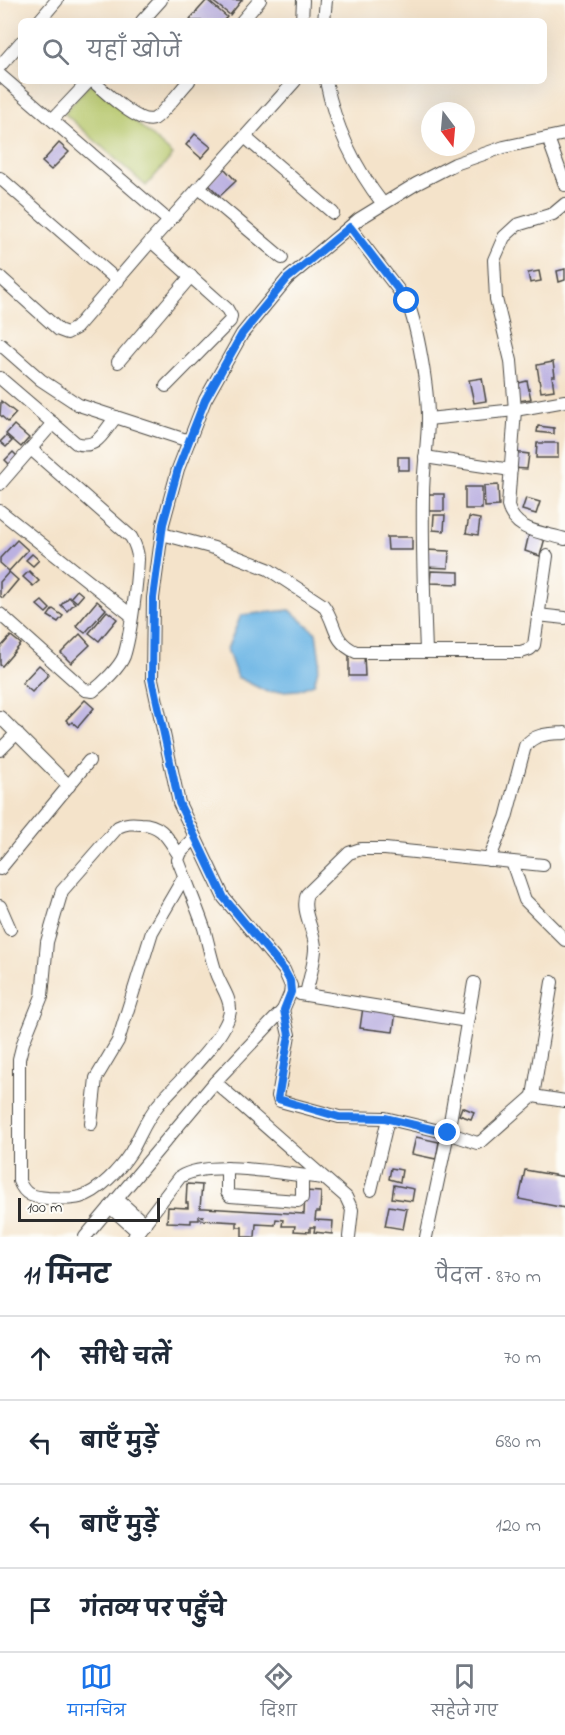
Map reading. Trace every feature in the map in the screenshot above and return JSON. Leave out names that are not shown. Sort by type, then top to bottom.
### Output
[{"type":"street","points":[[42,18],[57,0]]},
{"type":"street","points":[[145,18],[161,0]]},
{"type":"street","points":[[245,18],[260,0]]},
{"type":"street","points":[[302,18],[303,0]]},
{"type":"street","points":[[324,18],[326,0]]},
{"type":"street","points":[[0,66],[18,45]]},
{"type":"street","points":[[0,75],[169,221]]},
{"type":"street","points":[[53,119],[88,84]]},
{"type":"street","points":[[95,84],[137,117],[146,120],[156,118],[186,84]]},
{"type":"street","points":[[0,277],[59,330],[68,333],[76,328],[292,84]]},
{"type":"street","points":[[327,84],[336,118],[354,161],[368,186],[383,204]]},
{"type":"street","points":[[84,1237],[215,1082],[284,1010],[290,994],[291,986],[284,970],[224,898],[179,803],[152,679],[153,598],[162,534],[178,469],[205,400],[242,334],[287,279],[350,227],[416,184],[454,164],[504,147],[565,134]]},
{"type":"street","points":[[246,138],[333,213]]},
{"type":"street","points":[[548,138],[565,184]]},
{"type":"street","points":[[0,178],[118,281]]},
{"type":"street","points":[[199,188],[282,258]]},
{"type":"street","points":[[565,204],[553,214],[517,225],[504,237],[494,260],[496,299],[511,361],[515,410],[508,506],[511,516],[521,527],[565,539]]},
{"type":"street","points":[[350,227],[407,301],[419,350],[428,419],[422,559],[426,651]]},
{"type":"street","points":[[151,242],[227,309],[231,316],[230,321],[166,386]]},
{"type":"street","points":[[118,362],[191,276]]},
{"type":"street","points":[[0,344],[41,380],[79,405],[189,441]]},
{"type":"street","points":[[1,382],[76,443],[85,446],[94,444],[116,417]]},
{"type":"street","points":[[428,419],[515,410],[565,401]]},
{"type":"street","points":[[0,484],[53,423]]},
{"type":"street","points":[[0,614],[85,690],[93,691],[102,684],[123,658],[138,558],[136,547],[131,537],[31,449]]},
{"type":"street","points":[[425,457],[511,470]]},
{"type":"street","points":[[0,511],[131,615]]},
{"type":"street","points":[[162,534],[214,548],[268,569],[323,605],[328,611],[339,641],[356,652],[522,652],[530,649],[534,645],[547,556]]},
{"type":"street","points":[[538,615],[565,618]]},
{"type":"street","points":[[0,717],[69,786]]},
{"type":"street","points":[[0,750],[17,733]]},
{"type":"street","points":[[489,860],[506,818],[525,746],[531,739],[539,736],[565,733]]},
{"type":"street","points":[[0,869],[89,761]]},
{"type":"street","points":[[127,823],[153,825],[160,828],[178,855],[204,930],[216,974],[228,1000],[229,1017],[214,1043],[151,1114],[131,1152],[109,1177],[81,1197],[69,1199],[28,1195],[22,1189],[20,1182],[19,1059],[22,1043],[42,996],[47,942],[62,891],[118,827],[127,823]]},
{"type":"street","points":[[178,855],[195,838]]},
{"type":"street","points":[[306,994],[315,951],[314,935],[304,902],[306,894],[349,853],[361,849],[385,849],[543,865]]},
{"type":"street","points":[[512,862],[525,900],[565,940]]},
{"type":"street","points":[[91,1124],[94,1092],[100,1070],[118,1041],[152,932],[184,877]]},
{"type":"street","points":[[0,906],[10,929]]},
{"type":"street","points":[[284,1010],[289,1035],[278,1099],[339,1117],[388,1119],[448,1133],[477,1143],[482,1142],[533,1096],[552,982]]},
{"type":"street","points":[[426,1237],[448,1133],[474,983]]},
{"type":"street","points":[[290,994],[306,994],[467,1021]]},
{"type":"street","points":[[215,1082],[346,1197],[352,1210],[349,1235]]},
{"type":"street","points":[[533,1096],[565,1101]]},
{"type":"street","points":[[371,1190],[388,1119]]},
{"type":"street","points":[[113,1203],[139,1231],[180,1177],[188,1172],[227,1168],[324,1178]]},
{"type":"street","points":[[227,1168],[227,1192],[230,1196],[298,1201],[302,1198],[302,1176]]},
{"type":"green space","points":[[89,84],[93,84],[173,155],[146,186],[64,113]]},
{"type":"water","points":[[290,610],[316,633],[320,661],[314,684],[298,690],[267,692],[237,677],[227,649],[241,615]]},
{"type":"building","points":[[207,0],[227,17],[226,18],[191,18]]},
{"type":"building","points":[[211,0],[242,0],[230,15]]},
{"type":"building","points":[[195,134],[211,147],[201,158],[186,145]]},
{"type":"building","points":[[59,143],[69,152],[51,170],[42,162]]},
{"type":"building","points":[[224,168],[236,181],[220,196],[208,184]]},
{"type":"building","points":[[565,269],[565,280],[559,282],[557,271]]},
{"type":"building","points":[[539,271],[541,281],[530,283],[528,273]]},
{"type":"building","points":[[553,362],[554,390],[541,392],[537,365]]},
{"type":"building","points":[[482,378],[486,401],[474,403],[469,380]]},
{"type":"building","points":[[527,381],[531,399],[519,401],[515,384]]},
{"type":"building","points":[[1,401],[16,413],[8,422],[0,415]]},
{"type":"building","points":[[14,425],[29,438],[21,447],[6,434]]},
{"type":"building","points":[[538,426],[554,428],[554,434],[537,432]]},
{"type":"building","points":[[6,436],[12,441],[6,447],[0,442]]},
{"type":"building","points":[[537,443],[558,443],[558,458],[536,458]]},
{"type":"building","points":[[13,452],[19,458],[11,466],[5,460]]},
{"type":"building","points":[[513,452],[529,454],[527,469],[511,468]]},
{"type":"building","points":[[398,457],[409,457],[409,470],[398,470]]},
{"type":"building","points":[[498,485],[499,506],[485,507],[484,486]]},
{"type":"building","points":[[465,487],[482,487],[482,509],[465,509]]},
{"type":"building","points":[[429,494],[444,494],[444,511],[429,511]]},
{"type":"building","points":[[526,498],[540,502],[536,514],[522,510]]},
{"type":"building","points":[[434,515],[445,515],[444,531],[433,530]]},
{"type":"building","points":[[469,517],[480,519],[478,535],[466,533]]},
{"type":"building","points":[[529,534],[545,538],[540,556],[525,551]]},
{"type":"building","points":[[387,537],[412,537],[412,550],[388,550]]},
{"type":"building","points":[[17,540],[28,550],[9,571],[0,563],[0,558]]},
{"type":"building","points":[[425,550],[449,551],[448,568],[425,567]]},
{"type":"building","points":[[32,554],[39,560],[33,566],[26,560]]},
{"type":"building","points":[[29,571],[39,581],[33,586],[23,577]]},
{"type":"building","points":[[431,571],[459,572],[459,584],[430,583]]},
{"type":"building","points":[[9,572],[18,580],[3,598],[0,596],[0,582]]},
{"type":"building","points":[[77,590],[83,595],[77,602],[71,597]]},
{"type":"building","points":[[69,597],[75,603],[67,611],[61,605]]},
{"type":"building","points":[[42,601],[50,609],[46,613],[37,605]]},
{"type":"building","points":[[97,601],[106,609],[85,633],[76,626]]},
{"type":"building","points":[[53,609],[63,616],[58,622],[48,616]]},
{"type":"building","points":[[107,611],[117,619],[99,641],[89,633]]},
{"type":"building","points":[[80,634],[90,645],[71,663],[61,653]]},
{"type":"building","points":[[11,636],[21,644],[2,666],[0,665],[0,648]]},
{"type":"building","points":[[349,655],[364,655],[365,676],[349,676]]},
{"type":"building","points":[[39,665],[49,674],[32,692],[22,683]]},
{"type":"building","points":[[85,700],[94,708],[78,727],[72,722],[70,724],[66,720]]},
{"type":"building","points":[[363,1007],[396,1012],[393,1032],[360,1028]]},
{"type":"building","points":[[462,1107],[474,1112],[471,1119],[459,1115]]},
{"type":"building","points":[[416,1137],[439,1142],[436,1159],[412,1154]]},
{"type":"building","points":[[391,1168],[402,1170],[400,1182],[389,1179]]},
{"type":"building","points":[[525,1170],[565,1177],[565,1208],[519,1199]]},
{"type":"building","points":[[187,1184],[202,1185],[200,1208],[304,1214],[305,1191],[321,1192],[320,1212],[316,1212],[315,1220],[333,1221],[332,1234],[314,1232],[315,1227],[310,1227],[310,1232],[294,1231],[295,1226],[282,1226],[283,1220],[276,1219],[275,1225],[256,1224],[255,1237],[242,1237],[242,1227],[237,1227],[237,1222],[202,1220],[203,1216],[199,1216],[199,1220],[191,1220],[191,1223],[167,1222],[168,1207],[188,1208]]},
{"type":"building","points":[[394,1185],[414,1189],[412,1201],[392,1198]]},
{"type":"building","points":[[389,1206],[407,1209],[403,1229],[385,1226]]},
{"type":"route","points":[[407,301],[350,227],[287,279],[242,334],[205,400],[178,469],[163,524],[153,598],[152,679],[179,803],[224,898],[284,970],[290,981],[291,992],[284,1010],[289,1035],[278,1099],[339,1117],[385,1118],[448,1133]]}]
